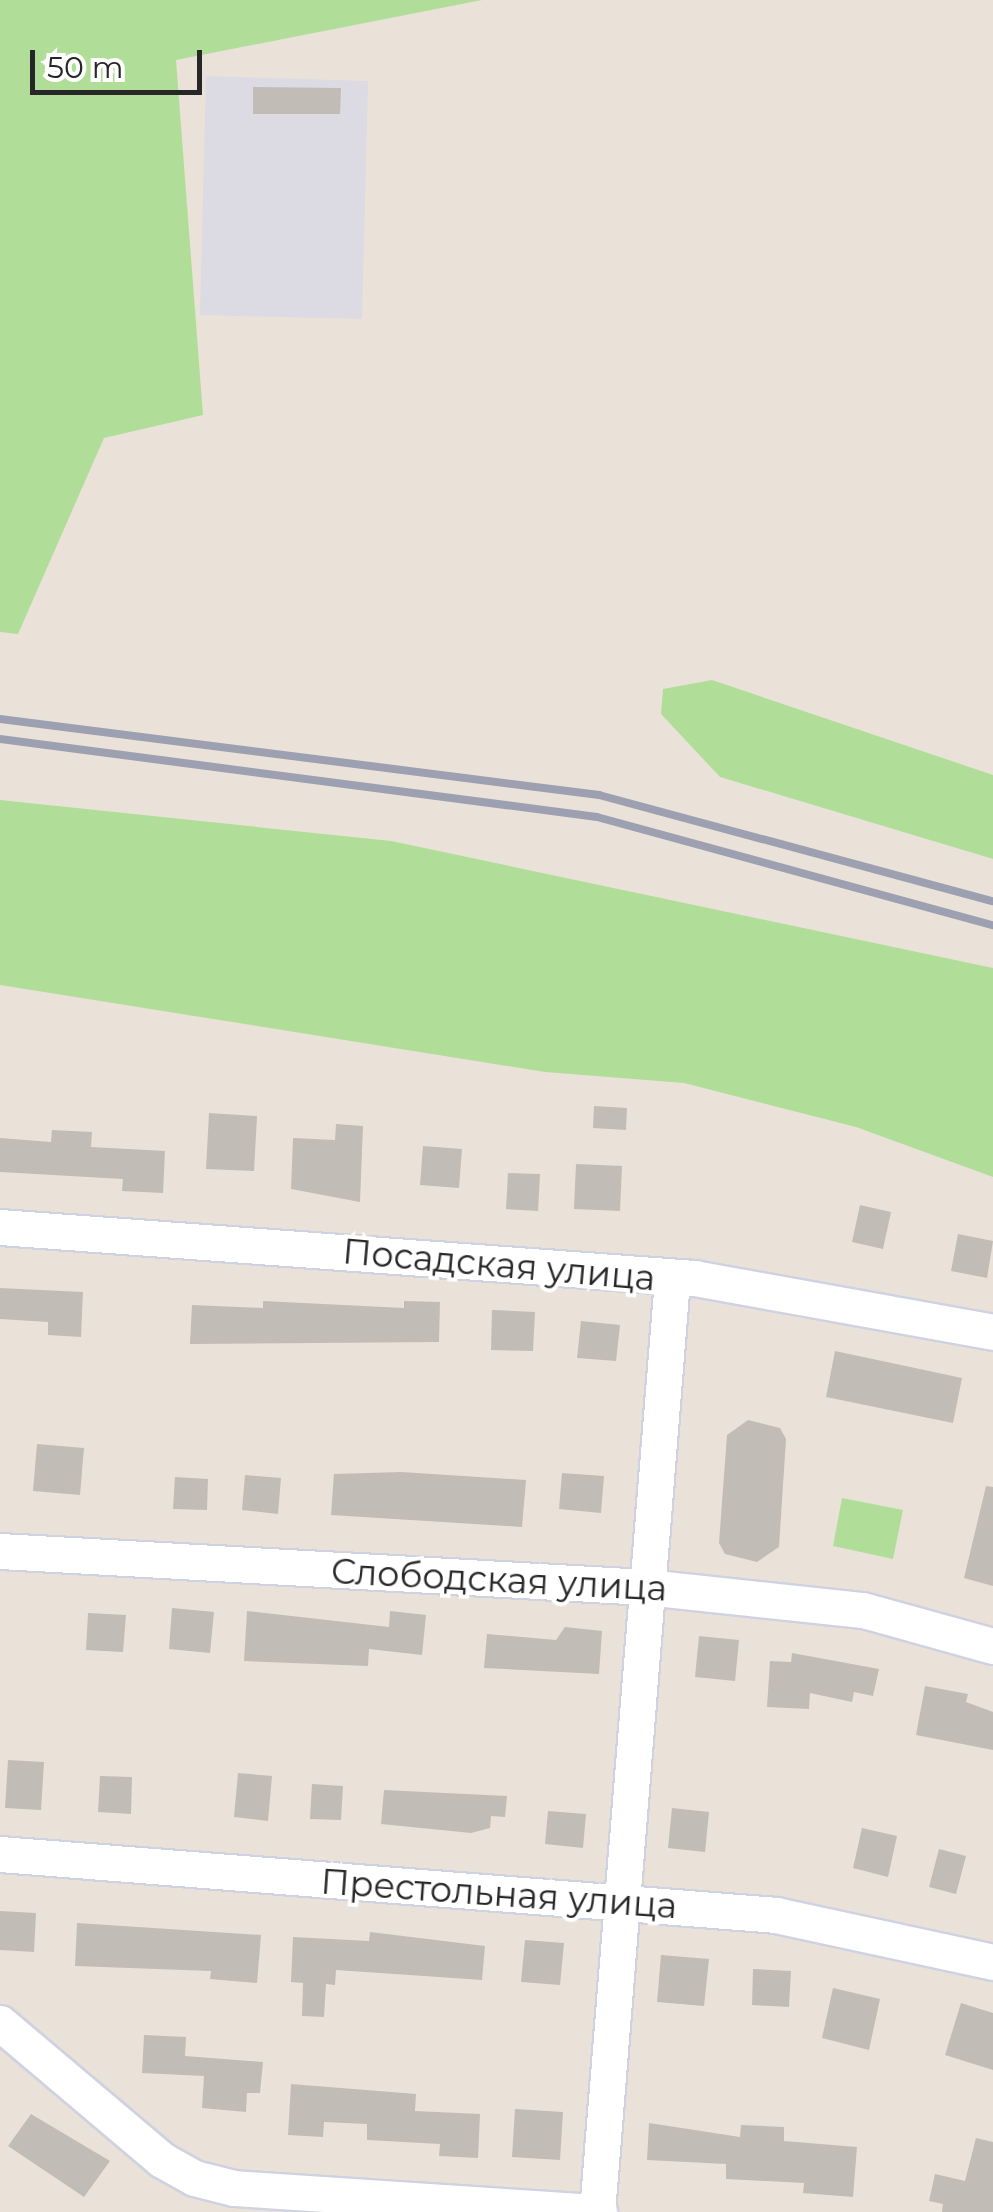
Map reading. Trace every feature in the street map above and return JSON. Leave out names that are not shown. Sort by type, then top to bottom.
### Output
[{"type":"street","name":"Посадская улица","points":[[0,1227],[798,1292],[993,1332]]},
{"type":"street","points":[[0,2022],[194,2178],[234,2188],[598,2212],[672,1280]]},
{"type":"street","name":"Слободская улица","points":[[0,1551],[646,1586],[863,1610],[993,1646]]},
{"type":"street","name":"Престольная улица","points":[[0,1854],[776,1915],[993,1962]]},
{"type":"shaded area","points":[[206,76],[368,81],[362,319],[200,315]]},
{"type":"green space","points":[[0,0],[482,0],[176,60],[203,415],[104,438],[18,634],[0,632]]},
{"type":"green space","points":[[712,680],[993,775],[993,859],[720,777],[661,714],[663,689]]},
{"type":"green space","points":[[0,800],[391,841],[993,968],[993,1177],[856,1127],[684,1083],[545,1072],[0,985]]},
{"type":"green space","points":[[842,1498],[903,1510],[893,1559],[833,1546]]},
{"type":"building","points":[[253,87],[341,88],[340,114],[253,114]]},
{"type":"building","points":[[594,1106],[627,1108],[626,1130],[593,1128]]},
{"type":"building","points":[[209,1113],[257,1116],[254,1171],[206,1169]]},
{"type":"building","points":[[336,1124],[363,1126],[360,1202],[291,1189],[293,1138],[335,1140]]},
{"type":"building","points":[[52,1130],[92,1132],[91,1147],[165,1151],[163,1193],[122,1191],[123,1179],[0,1172],[0,1138],[51,1142]]},
{"type":"building","points":[[423,1146],[462,1149],[459,1188],[420,1185]]},
{"type":"building","points":[[576,1164],[622,1166],[620,1211],[574,1209]]},
{"type":"building","points":[[508,1173],[540,1174],[538,1211],[506,1209]]},
{"type":"building","points":[[860,1205],[891,1212],[883,1249],[852,1242]]},
{"type":"building","points":[[958,1234],[993,1241],[987,1278],[951,1271]]},
{"type":"building","points":[[0,1288],[83,1292],[81,1337],[48,1335],[48,1322],[0,1319]]},
{"type":"building","points":[[263,1301],[404,1308],[404,1301],[440,1302],[439,1342],[190,1344],[192,1305],[263,1308]]},
{"type":"building","points":[[492,1310],[535,1312],[533,1351],[491,1350]]},
{"type":"building","points":[[581,1321],[620,1325],[616,1361],[577,1358]]},
{"type":"building","points":[[835,1351],[962,1378],[953,1423],[826,1397]]},
{"type":"building","points":[[748,1420],[780,1428],[786,1439],[779,1547],[757,1562],[725,1554],[719,1543],[727,1435]]},
{"type":"building","points":[[37,1444],[84,1448],[80,1495],[33,1491]]},
{"type":"building","points":[[401,1472],[526,1480],[522,1527],[331,1515],[334,1474]]},
{"type":"building","points":[[562,1473],[604,1476],[601,1513],[559,1509]]},
{"type":"building","points":[[245,1475],[281,1478],[278,1514],[242,1510]]},
{"type":"building","points":[[175,1477],[208,1479],[207,1510],[173,1509]]},
{"type":"building","points":[[986,1486],[993,1487],[993,1586],[964,1578]]},
{"type":"building","points":[[172,1608],[214,1612],[210,1653],[169,1649]]},
{"type":"building","points":[[247,1611],[389,1627],[390,1611],[426,1615],[422,1655],[369,1649],[368,1666],[244,1661]]},
{"type":"building","points":[[88,1613],[126,1615],[123,1652],[86,1650]]},
{"type":"building","points":[[565,1627],[602,1631],[599,1674],[484,1668],[487,1634],[556,1640]]},
{"type":"building","points":[[699,1636],[739,1640],[735,1681],[695,1677]]},
{"type":"building","points":[[792,1653],[879,1669],[873,1696],[854,1692],[852,1702],[810,1693],[809,1709],[767,1707],[770,1661],[791,1662]]},
{"type":"building","points":[[925,1686],[968,1694],[966,1702],[993,1712],[993,1750],[916,1735]]},
{"type":"building","points":[[8,1760],[44,1762],[41,1810],[5,1808]]},
{"type":"building","points":[[238,1773],[272,1776],[268,1821],[234,1817]]},
{"type":"building","points":[[100,1776],[132,1777],[131,1814],[98,1812]]},
{"type":"building","points":[[312,1784],[343,1786],[341,1820],[310,1819]]},
{"type":"building","points":[[384,1790],[507,1796],[505,1817],[491,1816],[490,1828],[471,1833],[381,1824]]},
{"type":"building","points":[[672,1808],[709,1812],[705,1852],[668,1848]]},
{"type":"building","points":[[548,1811],[586,1814],[583,1848],[545,1844]]},
{"type":"building","points":[[862,1828],[897,1836],[888,1877],[853,1868]]},
{"type":"building","points":[[939,1849],[966,1856],[956,1894],[929,1887]]},
{"type":"building","points":[[0,1911],[36,1913],[34,1952],[0,1950]]},
{"type":"building","points":[[77,1923],[261,1935],[257,1983],[210,1979],[211,1971],[75,1966]]},
{"type":"building","points":[[370,1932],[485,1946],[482,1980],[336,1970],[335,1985],[326,1984],[324,2017],[302,2016],[303,1983],[291,1982],[293,1937],[369,1941]]},
{"type":"building","points":[[525,1940],[564,1943],[560,1985],[521,1982]]},
{"type":"building","points":[[661,1955],[709,1959],[704,2006],[657,2002]]},
{"type":"building","points":[[753,1969],[791,1971],[789,2007],[752,2005]]},
{"type":"building","points":[[833,1988],[880,1999],[869,2050],[822,2038]]},
{"type":"building","points":[[961,2003],[993,2013],[993,2070],[945,2055]]},
{"type":"building","points":[[144,2035],[186,2037],[185,2056],[263,2062],[260,2093],[247,2093],[246,2112],[202,2108],[204,2076],[142,2073]]},
{"type":"building","points":[[291,2084],[416,2094],[415,2111],[480,2114],[478,2158],[439,2156],[440,2144],[367,2140],[367,2124],[324,2122],[323,2137],[288,2135]]},
{"type":"building","points":[[515,2109],[563,2112],[560,2160],[512,2157]]},
{"type":"building","points":[[31,2114],[110,2161],[84,2197],[8,2146]]},
{"type":"building","points":[[649,2123],[740,2137],[741,2125],[784,2127],[784,2141],[857,2147],[853,2197],[803,2193],[804,2183],[726,2179],[726,2164],[647,2160]]},
{"type":"building","points":[[976,2138],[993,2142],[993,2212],[942,2212],[943,2204],[929,2201],[935,2174],[965,2181]]},
{"type":"railway","points":[[0,719],[599,795],[993,901]]},
{"type":"railway","points":[[0,739],[597,817],[993,925]]}]
